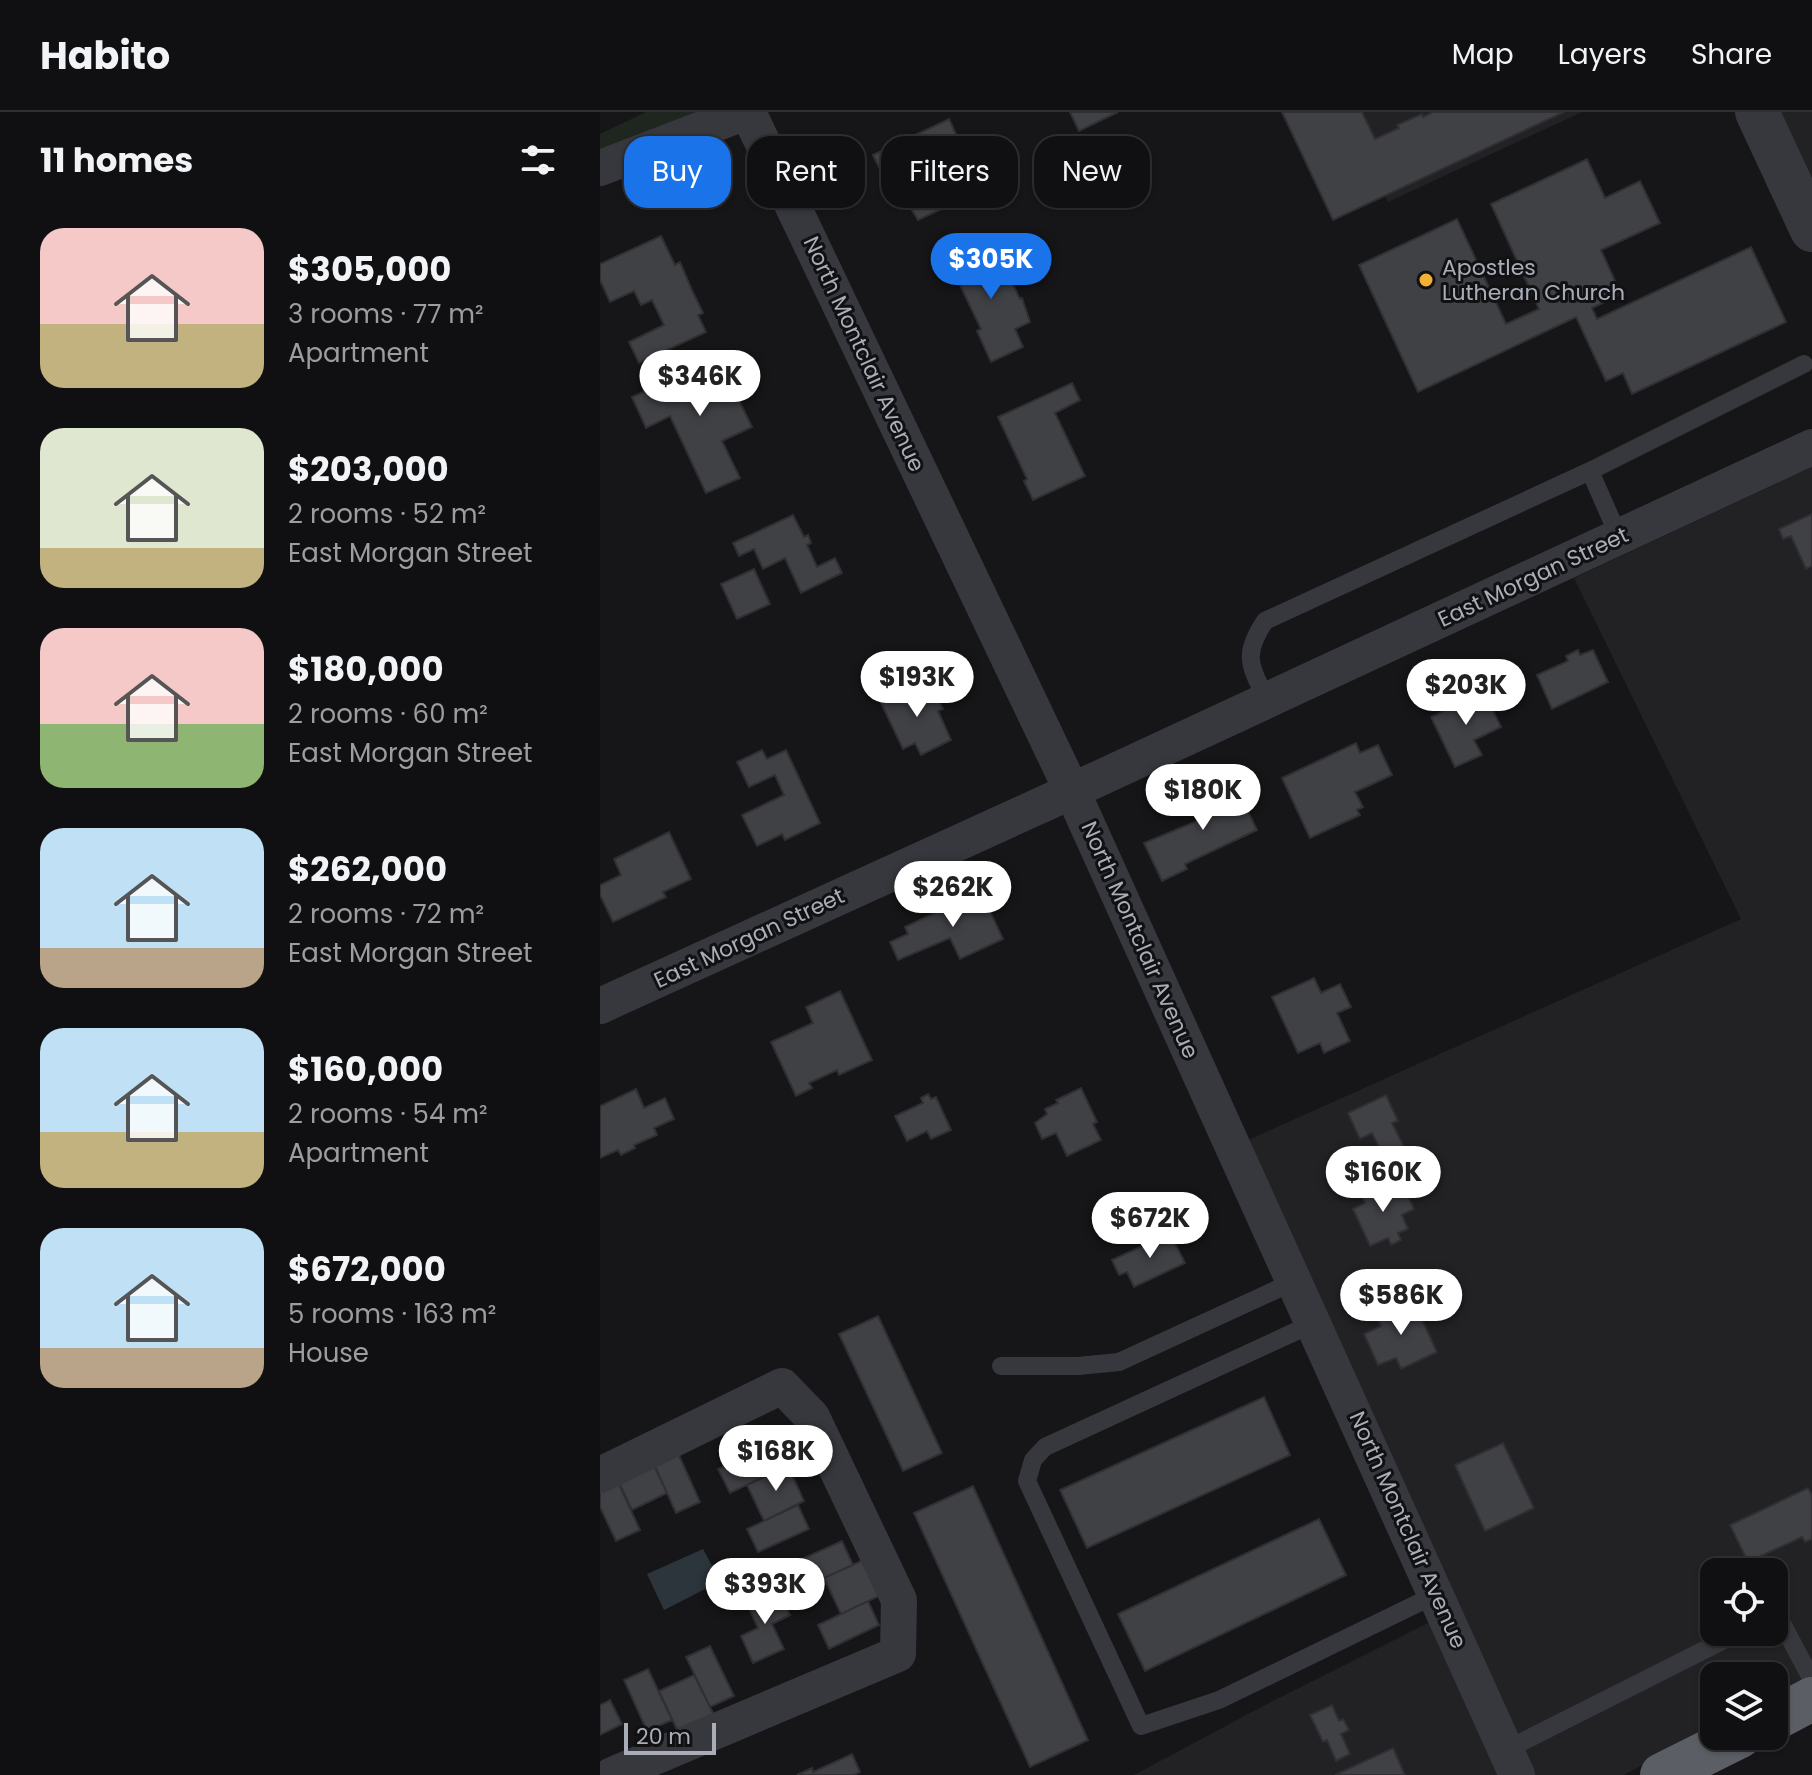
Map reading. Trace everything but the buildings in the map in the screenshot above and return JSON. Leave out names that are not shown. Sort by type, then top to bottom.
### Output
[{"type":"highway","points":[[1788,1712],[1812,1699]]},
{"type":"highway","points":[[1662,1775],[1712,1750]]},
{"type":"street","points":[[600,168],[747,112]]},
{"type":"street","name":"North Montclair Avenue","points":[[747,112],[1072,791],[1512,1763]]},
{"type":"street","points":[[1757,112],[1792,170],[1812,230]]},
{"type":"street","name":"East Morgan Street","points":[[600,1006],[1072,791],[1812,447]]},
{"type":"street","points":[[600,1475],[782,1386],[812,1417],[899,1600],[898,1654],[612,1775]]},
{"type":"lane","points":[[1267,700],[1252,669],[1250,645],[1265,621],[1590,471],[1804,364]]},
{"type":"lane","points":[[1590,471],[1619,537]]},
{"type":"lane","points":[[1001,1366],[1078,1366],[1119,1362],[1295,1281]]},
{"type":"lane","points":[[1314,1323],[1045,1447],[1033,1460],[1027,1481],[1141,1726],[1219,1700],[1437,1594]]},
{"type":"lane","points":[[1788,1635],[1812,1680]]},
{"type":"lane","points":[[1512,1763],[1716,1646]]},
{"type":"shaded area","points":[[646,112],[696,112],[634,136],[624,136],[624,140],[600,149],[600,134]]},
{"type":"shaded area","points":[[1344,112],[1582,112],[1388,202]]},
{"type":"shaded area","points":[[1774,112],[1812,112],[1812,192]]},
{"type":"shaded area","points":[[1812,467],[1812,1679],[1788,1692],[1788,1662],[1700,1662],[1700,1736],[1623,1775],[1535,1775],[1248,1140],[1741,919],[1574,578]]},
{"type":"shaded area","points":[[703,1549],[723,1580],[664,1610],[647,1574]]},
{"type":"shaded area","points":[[1432,1621],[1500,1775],[1134,1775],[1263,1706]]},
{"type":"place","name":"Apostles Lutheran Church","points":[[1426,280]]}]
